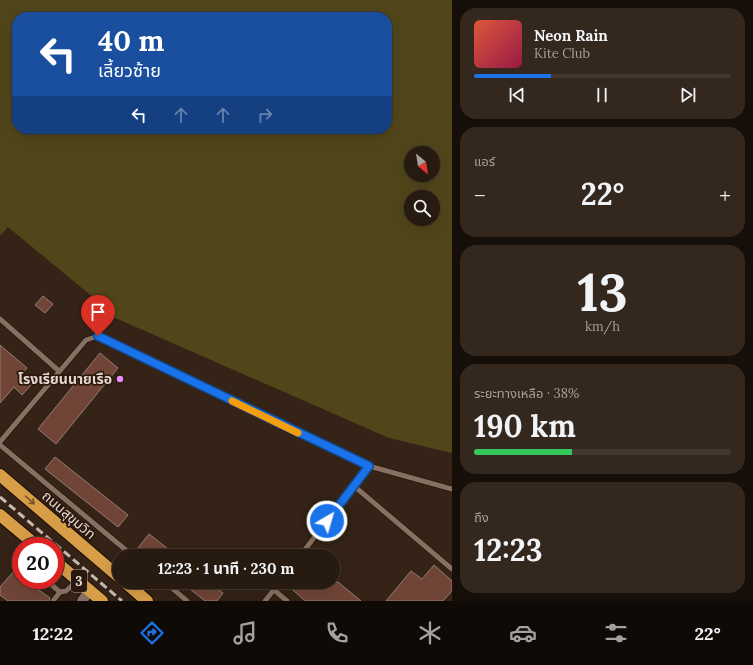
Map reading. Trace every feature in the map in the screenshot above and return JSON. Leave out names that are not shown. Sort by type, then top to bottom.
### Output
[{"type":"highway","name":"ถนนสุขุมวิท","points":[[0,475],[112,571]]},
{"type":"highway","points":[[0,515],[26,537]]},
{"type":"highway","name":"3","points":[[64,569],[102,601]]},
{"type":"highway","points":[[133,589],[147,601]]},
{"type":"street","points":[[82,601],[90,590]]},
{"type":"lane","points":[[0,319],[59,371]]},
{"type":"lane","points":[[0,442],[86,340],[98,336],[369,466],[452,489]]},
{"type":"lane","points":[[0,445],[125,549]]},
{"type":"lane","points":[[305,549],[369,466]]},
{"type":"lane","points":[[354,486],[452,569]]},
{"type":"lane","points":[[53,601],[60,592],[66,590],[77,580]]},
{"type":"lane","points":[[56,589],[60,592]]},
{"type":"lane","points":[[172,589],[187,601]]},
{"type":"lane","points":[[265,601],[274,590],[287,601]]},
{"type":"shaded area","points":[[0,0],[452,0],[452,453],[389,438],[95,309],[100,303],[8,227],[1,235],[0,234]]},
{"type":"building","points":[[43,296],[53,304],[45,313],[35,305]]},
{"type":"building","points":[[0,345],[27,368],[21,375],[32,384],[22,395],[14,387],[0,403]]},
{"type":"building","points":[[100,353],[118,368],[56,444],[38,429]]},
{"type":"building","points":[[55,457],[128,515],[118,527],[45,469]]},
{"type":"building","points":[[149,534],[168,549],[139,549],[138,548]]},
{"type":"building","points":[[434,565],[452,581],[452,591],[443,601],[386,601],[411,571],[422,579]]},
{"type":"building","points":[[12,573],[12,589],[38,589],[50,598],[49,601],[8,601],[0,595],[0,587]]},
{"type":"building","points":[[340,584],[361,601],[305,601],[292,589],[340,589]]},
{"type":"building","points":[[190,589],[218,589],[223,593],[217,601],[205,601]]},
{"type":"railway","points":[[0,497],[122,601]]},
{"type":"slow traffic","points":[[232,401],[298,433]]},
{"type":"place","name":"โรงเรียนนายเรือ","points":[[120,379]]},
{"type":"route","points":[[98,336],[340,454],[369,466],[327,521]]}]
